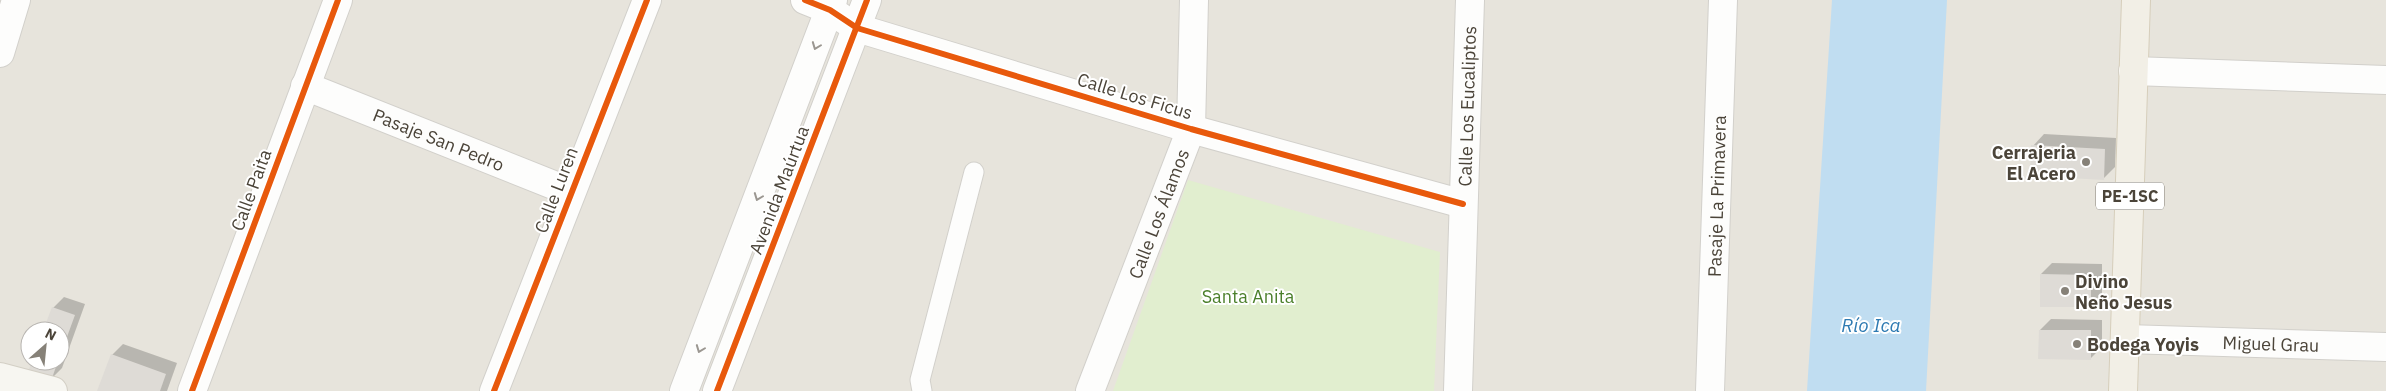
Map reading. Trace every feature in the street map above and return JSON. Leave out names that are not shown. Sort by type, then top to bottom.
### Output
[{"type":"main road","name":"PE-1SC","points":[[2124,391],[2136,0]]},
{"type":"street","points":[[0,53],[16,0]]},
{"type":"street","name":"Calle Paita","points":[[192,391],[338,0]]},
{"type":"street","name":"Calle Luren","points":[[494,391],[647,0]]},
{"type":"street","name":"Calle Los Ficus","points":[[805,0],[831,5],[857,28],[1191,129],[1463,204]]},
{"type":"street","name":"Avenida Maúrtua","points":[[717,391],[867,0]]},
{"type":"street","name":"Calle Los Álamos","points":[[1090,391],[1191,129],[1194,0]]},
{"type":"street","name":"Calle Los Eucaliptos","points":[[1458,391],[1470,0]]},
{"type":"street","name":"Pasaje La Primavera","points":[[1710,391],[1723,0]]},
{"type":"street","name":"Avenida Maúrtua","points":[[684,391],[831,5]]},
{"type":"street","points":[[2133,71],[2386,80]]},
{"type":"street","name":"Pasaje San Pedro","points":[[305,86],[571,192]]},
{"type":"street","name":"Miguel Grau","points":[[2126,340],[2386,347]]},
{"type":"street","points":[[0,377],[53,391]]},
{"type":"lane","points":[[922,391],[920,380],[974,172]]},
{"type":"shaded area","points":[[0,0],[2386,0],[2386,391],[0,391]]},
{"type":"green space","name":"Santa Anita","points":[[1188,180],[1440,252],[1434,391],[1113,391]]},
{"type":"water","name":"Río Ica","points":[[1832,0],[1947,0],[1926,391],[1807,391]]},
{"type":"building","points":[[2031,145],[2105,149],[2104,180],[2030,176]]},
{"type":"building","name":"Divino Neño Jesus","points":[[2040,274],[2091,275],[2091,307],[2040,307]]},
{"type":"building","points":[[52,307],[75,315],[70,329],[70,321],[47,321]]},
{"type":"building","points":[[2039,330],[2091,330],[2091,360],[2038,359]]},
{"type":"building","points":[[111,354],[166,374],[160,391],[97,391]]},
{"type":"building","points":[[28,371],[54,371],[51,381]]},
{"type":"cycle path","points":[[192,391],[338,0]]},
{"type":"cycle path","points":[[494,391],[647,0]]},
{"type":"cycle path","points":[[805,0],[830,10],[857,28],[1191,129],[1463,204]]},
{"type":"cycle path","points":[[717,391],[867,0]]},
{"type":"place","name":"Cerrajeria El Acero","points":[[2086,162]]},
{"type":"place","name":"Divino Neño Jesus","points":[[2065,291]]},
{"type":"place","name":"Bodega Yoyis","points":[[2077,344]]}]
